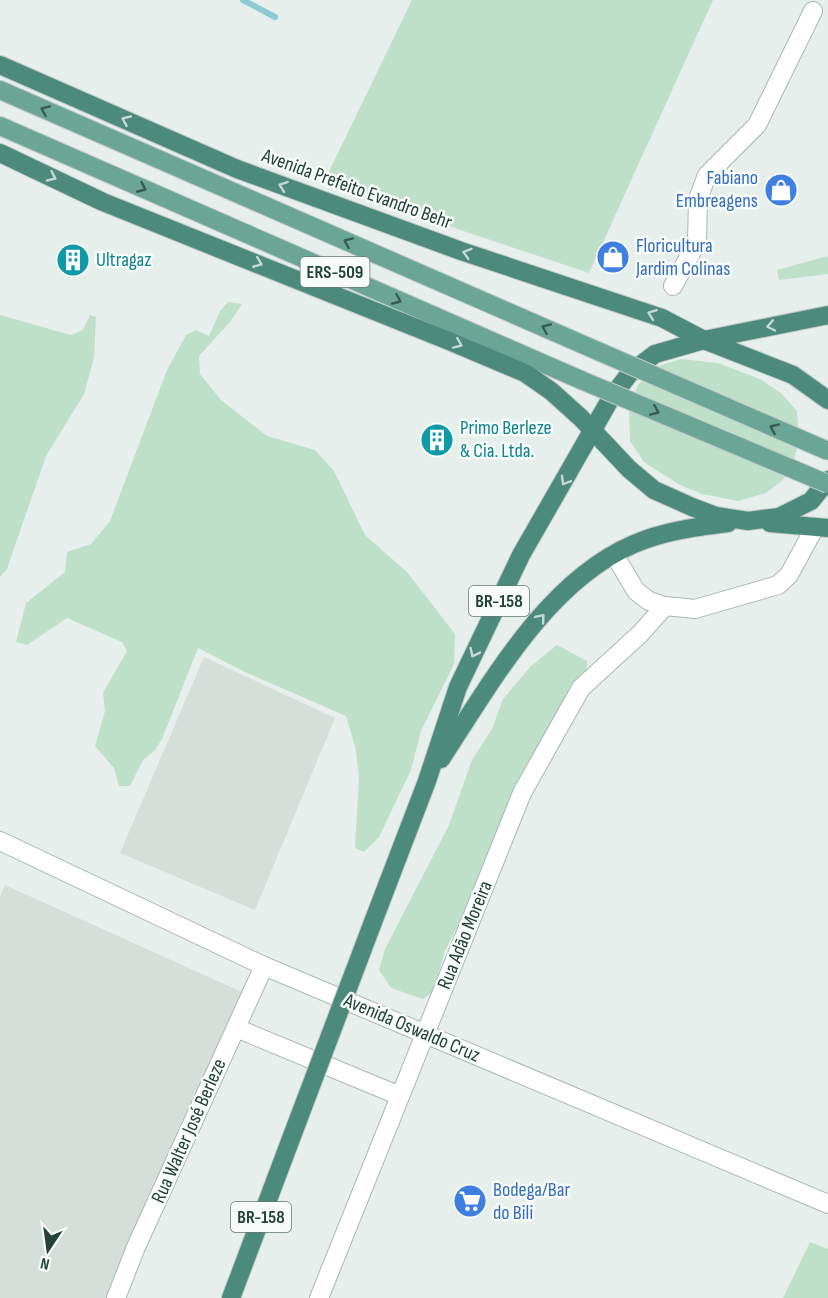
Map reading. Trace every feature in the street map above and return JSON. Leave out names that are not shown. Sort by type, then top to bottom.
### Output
[{"type":"highway","name":"Avenida Prefeito Evandro Behr","points":[[0,65],[237,169],[461,251],[662,318],[704,340],[755,358],[793,375],[828,400]]},
{"type":"highway","name":"ERS-509","points":[[0,153],[103,202],[525,373],[550,391],[594,430]]},
{"type":"highway","name":"BR-158","points":[[231,1298],[427,781],[463,677],[521,555],[594,430],[610,398],[630,372],[655,354],[704,340],[828,315]]},
{"type":"highway","name":"BR-158","points":[[594,430],[629,469],[654,490],[716,516],[748,520]]},
{"type":"highway","name":"BR-158","points":[[427,781],[492,681],[526,636],[577,579],[614,554],[662,534],[779,517],[811,501],[828,482]]},
{"type":"highway","points":[[748,520],[822,528]]},
{"type":"main road","name":"ERS-509","points":[[0,90],[828,451]]},
{"type":"main road","name":"ERS-509","points":[[0,126],[581,380],[828,482]]},
{"type":"street","points":[[673,286],[698,242],[698,199],[707,176],[757,125],[813,11]]},
{"type":"street","points":[[614,554],[636,591],[649,601],[665,606],[694,609],[778,585],[789,575],[822,528]]},
{"type":"street","name":"Rua Adão Moreira","points":[[319,1298],[522,793],[581,688],[640,634],[665,606]]},
{"type":"street","name":"Avenida Oswaldo Cruz","points":[[0,841],[264,966],[828,1204]]},
{"type":"street","name":"Rua Walter José Berleze","points":[[116,1298],[136,1247],[264,966]]},
{"type":"street","points":[[236,1028],[400,1095]]},
{"type":"shaded area","points":[[204,657],[335,718],[255,910],[120,853]]},
{"type":"shaded area","points":[[5,885],[244,993],[108,1298],[0,1298],[0,897]]},
{"type":"green space","points":[[412,0],[713,0],[589,273],[323,184]]},
{"type":"green space","points":[[828,256],[828,274],[779,280],[777,270]]},
{"type":"green space","points":[[228,302],[242,304],[229,323],[199,356],[200,374],[221,400],[267,436],[315,450],[334,471],[365,535],[407,572],[455,634],[454,664],[421,731],[411,770],[379,837],[364,852],[355,848],[359,778],[356,750],[346,716],[245,672],[198,648],[162,739],[155,750],[143,760],[130,786],[119,786],[114,768],[95,746],[105,711],[103,693],[127,651],[122,642],[67,618],[27,645],[16,642],[26,603],[65,572],[67,552],[91,544],[110,521],[167,370],[186,335],[196,330],[209,336],[220,311]]},
{"type":"green space","points":[[0,315],[71,335],[83,330],[90,315],[96,317],[94,358],[84,394],[46,456],[7,569],[0,577]]},
{"type":"green space","points":[[681,359],[718,363],[760,379],[781,393],[797,411],[799,438],[794,461],[783,480],[766,493],[738,501],[702,494],[680,485],[644,462],[630,441],[629,409],[638,385],[655,367]]},
{"type":"green space","points":[[557,645],[587,661],[587,671],[445,951],[433,992],[423,999],[391,988],[379,970],[385,949],[449,825],[472,760],[492,729],[503,699],[531,666]]},
{"type":"green space","points":[[810,1242],[828,1249],[828,1298],[783,1298]]},
{"type":"waterway","points":[[243,0],[275,17]]},
{"type":"place","name":"Fabiano Embreagens","points":[[781,190]]},
{"type":"place","name":"Floricultura Jardim Colinas","points":[[613,257]]},
{"type":"place","name":"Ultragaz","points":[[73,260]]},
{"type":"place","name":"Primo Berleze & Cia. Ltda.","points":[[437,440]]},
{"type":"place","name":"Bodega/Bar do Bili","points":[[470,1201]]}]
